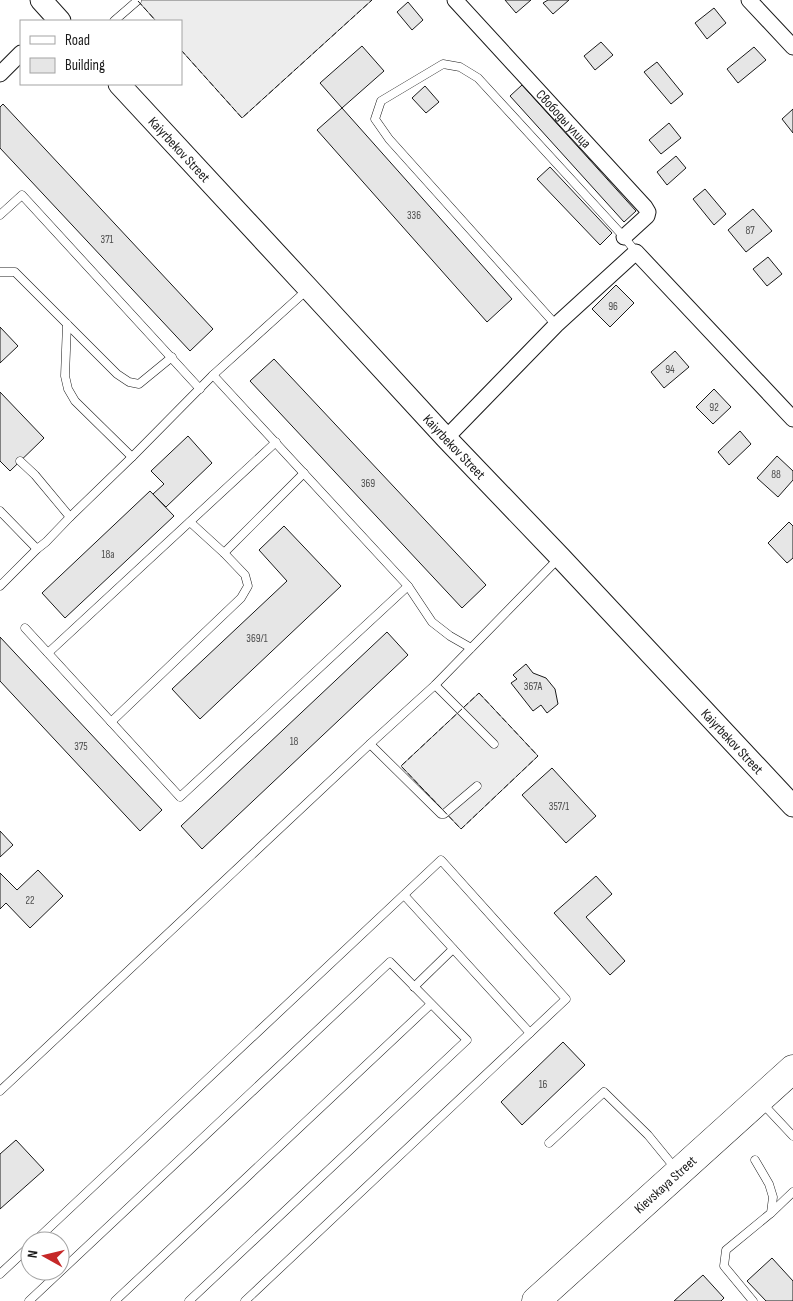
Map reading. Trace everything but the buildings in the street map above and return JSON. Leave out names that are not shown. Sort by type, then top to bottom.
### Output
[{"type":"highway","name":"Kievskaya Street","points":[[536,1301],[793,1069]]},
{"type":"main road","points":[[41,0],[58,20]]},
{"type":"main road","name":"Kaiyrbekov Street","points":[[119,85],[446,438],[793,806]]},
{"type":"street","name":"Свободы улица","points":[[455,0],[645,207],[648,212],[647,216],[624,237]]},
{"type":"street","points":[[750,0],[793,47]]},
{"type":"street","points":[[2,67],[20,54]]},
{"type":"street","points":[[446,438],[556,325],[636,252],[793,419]]},
{"type":"lane","points":[[115,20],[138,1]]},
{"type":"lane","points":[[556,325],[389,139],[375,119],[381,101],[443,64],[460,67],[478,78],[636,252]]},
{"type":"lane","points":[[0,215],[22,195],[200,388]]},
{"type":"lane","points":[[0,272],[15,272],[117,374],[129,382],[139,384],[172,357]]},
{"type":"lane","points":[[0,586],[200,388],[308,288]]},
{"type":"lane","points":[[67,324],[65,376],[68,389],[75,401],[132,457]]},
{"type":"lane","points":[[214,375],[408,586],[432,622],[450,636],[471,648]]},
{"type":"lane","points":[[48,653],[276,442]]},
{"type":"lane","points":[[20,461],[35,475],[70,516]]},
{"type":"lane","points":[[224,553],[304,473]]},
{"type":"lane","points":[[0,511],[37,549]]},
{"type":"lane","points":[[111,722],[241,598],[248,586],[245,575],[190,522]]},
{"type":"lane","points":[[0,1091],[370,744],[436,685],[560,557]]},
{"type":"lane","points":[[25,628],[180,797],[408,586]]},
{"type":"lane","points":[[436,685],[494,744]]},
{"type":"lane","points":[[370,744],[441,814],[444,814],[478,786]]},
{"type":"lane","points":[[47,1231],[441,860],[566,998],[245,1301]]},
{"type":"lane","points":[[404,895],[530,1033]]},
{"type":"lane","points":[[414,987],[453,949]]},
{"type":"lane","points":[[29,1301],[390,962],[467,1040],[189,1301]]},
{"type":"lane","points":[[115,1301],[431,1004]]},
{"type":"lane","points":[[549,1143],[604,1092],[648,1135],[678,1171]]},
{"type":"lane","points":[[759,1099],[793,1136]]},
{"type":"lane","points":[[755,1160],[769,1184],[773,1197],[771,1213]]},
{"type":"lane","points":[[753,1301],[724,1266],[726,1250],[793,1192]]},
{"type":"lane","points":[[0,1274],[20,1255]]},
{"type":"shaded area","points":[[137,0],[372,0],[242,118],[182,51],[182,20],[155,20]]},
{"type":"shaded area","points":[[479,693],[538,756],[461,829],[401,766]]},
{"type":"fence","points":[[182,51],[242,118],[372,0]]},
{"type":"fence","points":[[138,1],[155,20]]},
{"type":"fence","points":[[479,693],[538,756],[461,829],[401,766],[479,693]]}]
